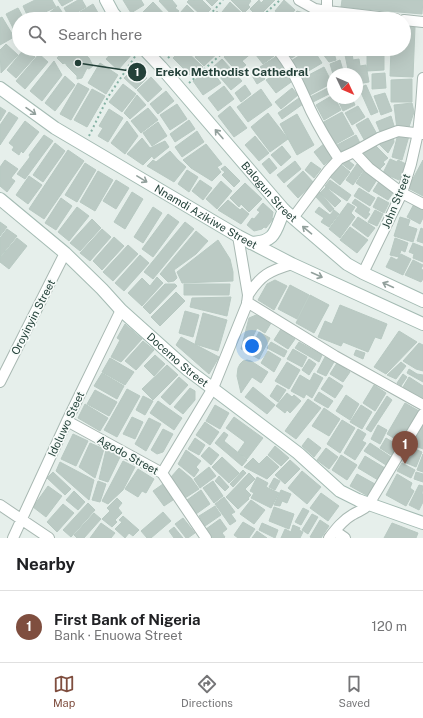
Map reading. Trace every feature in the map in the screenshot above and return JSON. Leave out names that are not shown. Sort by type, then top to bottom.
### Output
[{"type":"main road","points":[[106,0],[112,12]]},
{"type":"main road","name":"Balogun Street","points":[[146,56],[161,66],[288,214],[347,264],[423,301]]},
{"type":"main road","name":"Nnamdi Azikiwe Street","points":[[0,88],[55,128],[238,236],[292,264],[423,324]]},
{"type":"main road","name":"Docemo Street","points":[[0,199],[65,253],[102,289],[120,310],[188,370],[298,453],[340,490],[358,500],[423,523]]},
{"type":"main road","points":[[251,243],[264,241],[272,236],[288,214]]},
{"type":"street","points":[[299,0],[315,8],[336,12]]},
{"type":"street","points":[[327,0],[327,11]]},
{"type":"street","points":[[411,21],[423,22]]},
{"type":"street","points":[[282,56],[297,79],[312,112],[334,152],[340,159]]},
{"type":"street","name":"John Street","points":[[363,273],[402,193],[411,164],[420,133],[423,78]]},
{"type":"street","points":[[288,214],[340,159],[379,138],[398,131],[420,133]]},
{"type":"street","points":[[354,152],[369,168],[402,193],[423,204]]},
{"type":"street","points":[[238,236],[248,299],[335,356],[423,405]]},
{"type":"street","name":"Oroyinyin Street","points":[[0,382],[65,253]]},
{"type":"street","points":[[162,473],[213,388],[255,284],[263,276],[276,268],[292,264]]},
{"type":"street","name":"Idoluwo Steet","points":[[13,538],[120,310]]},
{"type":"street","points":[[345,538],[332,535],[351,515],[362,511],[369,504],[423,414]]},
{"type":"street","name":"Agodo Street","points":[[67,421],[162,473],[206,538]]},
{"type":"street","points":[[0,506],[49,538]]},
{"type":"path","points":[[212,12],[223,0]]},
{"type":"path","points":[[267,12],[280,0]]},
{"type":"path","points":[[84,145],[108,97],[137,56]]},
{"type":"path","points":[[181,90],[219,56]]},
{"type":"building","points":[[35,0],[52,0],[56,7],[45,12],[26,12],[23,6]]},
{"type":"building","points":[[58,0],[73,0],[62,6]]},
{"type":"building","points":[[78,0],[82,0],[86,7],[78,12],[66,12],[64,8]]},
{"type":"building","points":[[123,0],[141,0],[144,5],[130,12]]},
{"type":"building","points":[[172,0],[177,6],[175,8],[179,11],[169,12],[159,1]]},
{"type":"building","points":[[189,0],[202,0],[211,9],[208,12],[198,12],[187,2]]},
{"type":"building","points":[[206,0],[218,0],[212,6]]},
{"type":"building","points":[[231,0],[251,1],[248,5],[250,7],[243,12]]},
{"type":"building","points":[[259,0],[261,3],[264,0],[275,0],[263,12],[253,12],[250,9]]},
{"type":"building","points":[[284,0],[295,10],[293,12],[275,11]]},
{"type":"building","points":[[342,0],[423,0],[422,14],[341,7]]},
{"type":"building","points":[[153,2],[162,12],[143,12]]},
{"type":"building","points":[[230,2],[241,12],[222,12]]},
{"type":"building","points":[[93,4],[98,12],[80,12]]},
{"type":"building","points":[[187,5],[194,12],[181,12]]},
{"type":"building","points":[[58,6],[62,12],[50,12]]},
{"type":"building","points":[[18,8],[20,12],[12,12],[12,26],[6,14]]},
{"type":"building","points":[[2,17],[12,34],[12,38],[0,45],[0,18]]},
{"type":"building","points":[[411,27],[415,27],[413,77],[390,76],[391,56],[411,56]]},
{"type":"building","points":[[6,44],[12,50],[12,56],[17,56],[1,73],[0,50]]},
{"type":"building","points":[[18,56],[35,57],[16,78],[7,70]]},
{"type":"building","points":[[37,56],[41,56],[48,62],[25,89],[16,81]]},
{"type":"building","points":[[59,56],[87,56],[93,66],[89,69],[87,68],[82,78],[77,79],[77,76],[66,64],[63,64],[57,58]]},
{"type":"building","points":[[109,56],[130,56],[118,70],[106,59]]},
{"type":"building","points":[[175,56],[191,56],[203,67],[192,77],[173,58]]},
{"type":"building","points":[[196,56],[215,56],[204,66],[195,57]]},
{"type":"building","points":[[248,56],[242,61],[246,65],[237,72],[224,57]]},
{"type":"building","points":[[257,56],[274,56],[263,64]]},
{"type":"building","points":[[277,56],[283,67],[266,77],[260,67]]},
{"type":"building","points":[[299,56],[318,56],[322,63],[300,76],[291,61]]},
{"type":"building","points":[[324,56],[335,56],[336,60],[329,62]]},
{"type":"building","points":[[345,56],[352,56],[353,60],[359,59],[360,66],[366,65],[369,82],[363,83],[363,68],[348,68]]},
{"type":"building","points":[[367,56],[384,56],[384,70],[367,71]]},
{"type":"building","points":[[222,59],[242,81],[231,90],[212,68]]},
{"type":"building","points":[[340,60],[342,68],[331,68],[330,64]]},
{"type":"building","points":[[54,61],[62,75],[42,101],[30,91]]},
{"type":"building","points":[[100,63],[118,75],[106,94],[88,83]]},
{"type":"building","points":[[135,67],[147,78],[136,89],[124,78]]},
{"type":"building","points":[[285,67],[294,80],[276,93],[266,80]]},
{"type":"building","points":[[324,67],[327,73],[327,86],[310,95],[301,79]]},
{"type":"building","points":[[211,69],[221,83],[203,95],[193,81]]},
{"type":"building","points":[[258,69],[265,79],[257,84],[251,74]]},
{"type":"building","points":[[385,73],[386,88],[372,89],[372,74]]},
{"type":"building","points":[[65,76],[75,85],[55,111],[45,103]]},
{"type":"building","points":[[151,77],[162,89],[148,102],[137,90]]},
{"type":"building","points":[[412,79],[412,102],[391,102],[391,80]]},
{"type":"building","points":[[78,83],[89,89],[71,120],[60,114]]},
{"type":"building","points":[[123,84],[136,94],[122,112],[109,102]]},
{"type":"building","points":[[245,85],[251,94],[241,102],[235,93]]},
{"type":"building","points":[[366,85],[378,112],[371,115],[363,97],[363,86]]},
{"type":"building","points":[[224,86],[234,99],[218,111],[208,98]]},
{"type":"building","points":[[292,88],[298,95],[281,109],[275,102]]},
{"type":"building","points":[[327,88],[327,95],[313,102],[310,97]]},
{"type":"building","points":[[92,89],[105,96],[87,127],[74,120]]},
{"type":"building","points":[[261,89],[272,105],[248,122],[237,107]]},
{"type":"building","points":[[166,91],[174,101],[158,114],[150,104]]},
{"type":"building","points":[[385,93],[392,111],[381,115],[374,96]]},
{"type":"building","points":[[137,95],[146,105],[130,119],[124,113]]},
{"type":"building","points":[[299,98],[303,104],[282,119],[278,113]]},
{"type":"building","points":[[327,99],[327,104],[338,104],[341,110],[324,120],[316,105]]},
{"type":"building","points":[[412,103],[414,112],[409,127],[397,129],[394,105]]},
{"type":"building","points":[[177,104],[187,119],[170,130],[160,115]]},
{"type":"building","points":[[340,104],[355,104],[355,105],[343,111]]},
{"type":"building","points":[[230,106],[247,128],[234,137],[218,116]]},
{"type":"building","points":[[358,106],[365,117],[352,125],[345,113]]},
{"type":"building","points":[[0,107],[6,111],[0,121]]},
{"type":"building","points":[[148,108],[158,120],[141,133],[131,121]]},
{"type":"building","points":[[109,109],[123,118],[108,142],[98,136],[103,128],[99,126]]},
{"type":"building","points":[[9,112],[18,118],[0,145],[0,125]]},
{"type":"building","points":[[342,112],[354,134],[334,145],[322,123]]},
{"type":"building","points":[[268,113],[288,139],[270,152],[251,127]]},
{"type":"building","points":[[297,114],[314,145],[297,155],[280,124]]},
{"type":"building","points":[[391,116],[395,129],[381,134],[376,122]]},
{"type":"building","points":[[368,118],[378,136],[366,143],[356,125]]},
{"type":"building","points":[[189,120],[195,129],[175,142],[170,134]]},
{"type":"building","points":[[25,121],[39,132],[23,153],[21,151],[19,155],[12,150],[14,147],[9,143]]},
{"type":"building","points":[[127,121],[138,136],[125,154],[111,143]]},
{"type":"building","points":[[158,122],[167,136],[152,146],[143,133]]},
{"type":"building","points":[[197,131],[204,142],[182,157],[175,147]]},
{"type":"building","points":[[398,134],[409,136],[402,160],[392,157]]},
{"type":"building","points":[[44,135],[53,141],[25,179],[17,174]]},
{"type":"building","points":[[356,135],[361,145],[340,156],[335,146]]},
{"type":"building","points":[[393,135],[394,142],[388,153],[377,142]]},
{"type":"building","points":[[255,136],[269,153],[259,161],[245,145]]},
{"type":"building","points":[[142,138],[150,148],[165,141],[169,147],[154,159],[152,156],[143,165],[127,154]]},
{"type":"building","points":[[55,143],[65,151],[43,182],[33,175]]},
{"type":"building","points":[[325,143],[335,156],[324,165],[314,152]]},
{"type":"building","points":[[206,144],[222,164],[217,167],[221,172],[212,181],[191,168],[183,160]]},
{"type":"building","points":[[375,145],[388,158],[383,162],[385,164],[377,172],[360,155],[365,150],[366,152],[370,148],[371,150]]},
{"type":"building","points":[[282,146],[291,157],[281,166],[271,155]]},
{"type":"building","points":[[68,150],[84,161],[44,219],[29,209]]},
{"type":"building","points":[[170,151],[186,167],[174,182],[147,166],[153,160],[156,162]]},
{"type":"building","points":[[269,158],[277,168],[270,174],[262,164]]},
{"type":"building","points":[[345,158],[354,165],[350,170],[341,163]]},
{"type":"building","points":[[390,159],[397,162],[398,160],[406,164],[399,180],[383,173]]},
{"type":"building","points":[[5,160],[18,169],[11,178],[15,181],[7,192],[0,186],[0,167]]},
{"type":"building","points":[[423,160],[423,196],[408,188]]},
{"type":"building","points":[[295,161],[301,169],[284,183],[277,175]]},
{"type":"building","points":[[311,162],[321,169],[314,178],[305,170]]},
{"type":"building","points":[[85,163],[96,170],[77,202],[65,195]]},
{"type":"building","points":[[339,163],[350,172],[340,185],[329,176]]},
{"type":"building","points":[[357,164],[364,169],[353,185],[346,180]]},
{"type":"building","points":[[225,166],[240,181],[234,187],[222,175],[225,172],[221,169]]},
{"type":"building","points":[[365,169],[378,178],[369,192],[356,183]]},
{"type":"building","points":[[187,170],[198,177],[189,192],[178,184]]},
{"type":"building","points":[[98,171],[113,180],[95,211],[80,202]]},
{"type":"building","points":[[303,171],[314,183],[298,198],[287,186]]},
{"type":"building","points":[[29,176],[42,185],[28,204],[16,195]]},
{"type":"building","points":[[116,180],[129,188],[116,209],[103,201]]},
{"type":"building","points":[[200,180],[212,188],[203,200],[192,191]]},
{"type":"building","points":[[330,180],[351,195],[347,201],[325,186]]},
{"type":"building","points":[[380,180],[395,190],[388,200],[373,191]]},
{"type":"building","points":[[221,181],[232,191],[217,209],[206,199]]},
{"type":"building","points":[[245,183],[262,199],[249,212],[241,204],[239,207],[230,198]]},
{"type":"building","points":[[326,187],[341,201],[335,207],[320,193]]},
{"type":"building","points":[[359,188],[375,198],[370,206],[354,196]]},
{"type":"building","points":[[132,192],[143,199],[125,229],[114,222]]},
{"type":"building","points":[[319,192],[334,209],[330,212],[315,196]]},
{"type":"building","points":[[378,197],[389,203],[384,213],[373,207]]},
{"type":"building","points":[[61,198],[72,206],[56,230],[45,223]]},
{"type":"building","points":[[355,199],[370,209],[368,213],[370,214],[366,219],[355,211],[358,207],[352,203]]},
{"type":"building","points":[[228,200],[240,210],[242,208],[249,214],[241,224],[218,210]]},
{"type":"building","points":[[263,203],[273,212],[273,219],[266,228],[264,227],[254,231],[247,225],[252,218],[254,219],[260,212],[257,210]]},
{"type":"building","points":[[348,203],[355,207],[351,213],[355,217],[340,238],[329,229]]},
{"type":"building","points":[[414,204],[423,209],[423,218],[420,224],[407,217]]},
{"type":"building","points":[[77,207],[89,216],[69,241],[58,232]]},
{"type":"building","points":[[153,207],[162,213],[143,243],[134,237]]},
{"type":"building","points":[[319,207],[330,215],[334,210],[339,214],[329,227],[321,222],[324,218],[315,212]]},
{"type":"building","points":[[375,210],[383,214],[377,226],[368,222]]},
{"type":"building","points":[[168,214],[179,222],[153,257],[142,249]]},
{"type":"building","points":[[358,217],[375,228],[368,237],[352,225]]},
{"type":"building","points":[[400,217],[410,220],[408,226],[417,229],[413,242],[394,236]]},
{"type":"building","points":[[92,219],[101,228],[80,251],[70,243]]},
{"type":"building","points":[[0,222],[7,227],[0,236]]},
{"type":"building","points":[[185,222],[194,229],[153,279],[144,272]]},
{"type":"building","points":[[350,227],[368,240],[357,253],[340,240]]},
{"type":"building","points":[[421,228],[423,229],[423,243],[417,241]]},
{"type":"building","points":[[7,229],[17,236],[0,257],[0,238]]},
{"type":"building","points":[[102,229],[111,237],[90,261],[80,253]]},
{"type":"building","points":[[196,231],[208,241],[196,254],[174,270],[177,278],[174,281],[168,282],[160,274]]},
{"type":"building","points":[[114,237],[124,246],[102,270],[93,261]]},
{"type":"building","points":[[17,238],[27,246],[9,269],[0,262],[0,258]]},
{"type":"building","points":[[395,238],[408,243],[405,252],[401,250],[399,257],[390,255]]},
{"type":"building","points":[[218,240],[230,259],[233,272],[233,281],[182,283],[177,272]]},
{"type":"building","points":[[413,243],[423,247],[423,262],[413,258],[414,254],[409,252]]},
{"type":"building","points":[[128,245],[138,254],[113,281],[103,272]]},
{"type":"building","points":[[401,254],[411,259],[403,275],[386,267],[391,257],[397,260]]},
{"type":"building","points":[[140,255],[149,263],[124,291],[115,283]]},
{"type":"building","points":[[413,260],[423,265],[421,269],[423,270],[423,279],[421,282],[405,275]]},
{"type":"building","points":[[157,277],[163,283],[142,306],[128,293],[142,278],[150,286]]},
{"type":"building","points":[[275,280],[287,286],[274,310],[258,300],[267,284]]},
{"type":"building","points":[[165,284],[175,284],[177,286],[150,314],[143,307]]},
{"type":"building","points":[[184,284],[230,284],[229,295],[184,295]]},
{"type":"building","points":[[290,285],[309,295],[297,319],[278,309]]},
{"type":"building","points":[[176,292],[185,301],[160,326],[151,317]]},
{"type":"building","points":[[310,295],[329,305],[314,333],[296,323]]},
{"type":"building","points":[[231,297],[227,316],[190,307],[192,298]]},
{"type":"building","points":[[340,305],[387,324],[381,339],[375,337],[368,352],[343,342],[341,346],[318,337],[325,321],[332,324]]},
{"type":"building","points":[[185,311],[199,315],[193,337],[179,333]]},
{"type":"building","points":[[203,313],[227,320],[218,351],[195,344]]},
{"type":"building","points":[[256,315],[271,323],[265,333],[257,328],[246,351],[241,349],[249,318]]},
{"type":"building","points":[[125,324],[142,339],[121,362],[111,357],[120,340],[117,338]]},
{"type":"building","points":[[281,329],[295,339],[288,349],[274,340]]},
{"type":"building","points":[[399,331],[417,342],[386,374],[374,367]]},
{"type":"building","points":[[259,332],[270,338],[259,359],[248,353]]},
{"type":"building","points":[[181,337],[219,357],[209,374],[176,345]]},
{"type":"building","points":[[143,341],[154,350],[136,370],[125,361]]},
{"type":"building","points":[[271,342],[287,351],[284,357],[267,348]]},
{"type":"building","points":[[299,342],[322,355],[319,362],[295,348]]},
{"type":"building","points":[[419,343],[423,345],[423,371],[416,369],[403,361]]},
{"type":"building","points":[[293,349],[307,357],[302,367],[287,359]]},
{"type":"building","points":[[356,350],[365,353],[363,359],[354,355]]},
{"type":"building","points":[[268,351],[281,359],[274,372],[261,363]]},
{"type":"building","points":[[155,355],[165,364],[154,376],[144,366]]},
{"type":"building","points":[[325,357],[334,362],[326,376],[317,372]]},
{"type":"building","points":[[110,358],[134,372],[125,385],[102,372]]},
{"type":"building","points":[[309,359],[316,364],[309,375],[302,370]]},
{"type":"building","points":[[247,360],[268,372],[261,383],[252,377],[241,393],[237,376],[238,368],[243,361]]},
{"type":"building","points":[[287,362],[300,370],[289,389],[275,381]]},
{"type":"building","points":[[401,362],[406,366],[396,379],[387,375]]},
{"type":"building","points":[[337,363],[350,372],[343,382],[330,374]]},
{"type":"building","points":[[167,365],[178,375],[153,400],[142,389]]},
{"type":"building","points":[[409,369],[417,374],[423,375],[423,382],[407,373]]},
{"type":"building","points":[[102,373],[124,386],[117,399],[94,386]]},
{"type":"building","points":[[314,373],[323,378],[312,398],[306,394],[304,398],[291,391],[300,375],[310,381]]},
{"type":"building","points":[[403,374],[407,377],[401,386],[397,383]]},
{"type":"building","points":[[179,377],[188,385],[170,405],[161,397]]},
{"type":"building","points":[[329,377],[343,386],[335,398],[321,389]]},
{"type":"building","points":[[409,377],[423,386],[423,399],[403,387]]},
{"type":"building","points":[[277,385],[286,390],[278,402],[270,396]]},
{"type":"building","points":[[374,385],[386,393],[375,411],[363,403]]},
{"type":"building","points":[[253,387],[275,405],[267,414],[245,397]]},
{"type":"building","points":[[190,388],[195,391],[195,400],[183,414],[174,407]]},
{"type":"building","points":[[127,389],[140,396],[117,437],[104,430]]},
{"type":"building","points":[[95,390],[117,402],[109,416],[87,404]]},
{"type":"building","points":[[319,392],[333,401],[328,408],[314,400]]},
{"type":"building","points":[[287,393],[292,397],[294,395],[301,401],[290,413],[287,410],[285,413],[276,406]]},
{"type":"building","points":[[346,395],[359,404],[350,420],[336,411]]},
{"type":"building","points":[[143,396],[153,401],[145,415],[136,410]]},
{"type":"building","points":[[387,396],[392,400],[371,432],[366,429]]},
{"type":"building","points":[[308,399],[321,408],[296,439],[285,431]]},
{"type":"building","points":[[158,401],[182,418],[174,430],[150,413]]},
{"type":"building","points":[[405,403],[419,411],[402,443],[387,434]]},
{"type":"building","points":[[85,404],[108,418],[100,431],[78,418]]},
{"type":"building","points":[[215,405],[229,413],[220,429],[206,421]]},
{"type":"building","points":[[361,405],[372,412],[362,429],[350,422]]},
{"type":"building","points":[[324,408],[340,419],[329,436],[312,426]]},
{"type":"building","points":[[132,417],[143,422],[135,439],[123,434]]},
{"type":"building","points":[[234,417],[263,438],[247,459],[238,452],[245,442],[226,428]]},
{"type":"building","points":[[149,418],[161,424],[146,451],[135,444]]},
{"type":"building","points":[[342,420],[355,428],[340,453],[327,444]]},
{"type":"building","points":[[205,422],[219,432],[210,445],[196,435]]},
{"type":"building","points":[[423,424],[423,449],[410,444]]},
{"type":"building","points":[[378,425],[387,430],[380,444],[371,439]]},
{"type":"building","points":[[163,429],[173,434],[163,452],[157,454],[151,450]]},
{"type":"building","points":[[358,429],[366,434],[362,441],[366,443],[355,460],[344,453]]},
{"type":"building","points":[[224,432],[228,435],[224,441],[247,460],[242,466],[215,443]]},
{"type":"building","points":[[73,434],[88,441],[76,466],[61,459]]},
{"type":"building","points":[[195,438],[205,445],[199,455],[188,449]]},
{"type":"building","points":[[308,438],[321,448],[314,457],[302,446]]},
{"type":"building","points":[[386,438],[401,447],[394,457],[380,448]]},
{"type":"building","points":[[90,443],[104,449],[95,478],[79,467]]},
{"type":"building","points":[[370,443],[391,457],[386,465],[364,451]]},
{"type":"building","points":[[275,446],[289,458],[281,466],[268,455]]},
{"type":"building","points":[[209,447],[219,455],[211,465],[201,456]]},
{"type":"building","points":[[410,447],[422,452],[416,467],[404,462]]},
{"type":"building","points":[[326,448],[338,457],[329,469],[317,460]]},
{"type":"building","points":[[106,450],[120,457],[108,482],[99,479]]},
{"type":"building","points":[[186,450],[201,461],[196,467],[199,470],[194,477],[178,464]]},
{"type":"building","points":[[423,454],[423,472],[417,470]]},
{"type":"building","points":[[341,455],[357,465],[347,480],[332,470]]},
{"type":"building","points":[[267,456],[279,467],[267,479],[244,467],[253,458],[259,464]]},
{"type":"building","points":[[365,456],[385,468],[378,480],[358,468]]},
{"type":"building","points":[[222,457],[239,473],[229,483],[212,467]]},
{"type":"building","points":[[290,460],[300,469],[285,484],[275,475]]},
{"type":"building","points":[[123,461],[135,467],[123,490],[108,504],[102,501]]},
{"type":"building","points":[[60,462],[94,480],[89,500],[56,471]]},
{"type":"building","points":[[402,463],[415,470],[411,478],[397,471]]},
{"type":"building","points":[[209,467],[216,476],[200,488],[194,479]]},
{"type":"building","points":[[179,468],[191,478],[199,489],[185,498],[171,477]]},
{"type":"building","points":[[138,469],[154,479],[146,493],[142,491],[138,497],[125,489]]},
{"type":"building","points":[[243,470],[246,473],[233,487],[230,484]]},
{"type":"building","points":[[302,471],[321,487],[307,504],[288,488]]},
{"type":"building","points":[[53,472],[71,489],[65,495],[47,478]]},
{"type":"building","points":[[416,472],[423,474],[423,482],[414,479]]},
{"type":"building","points":[[249,473],[255,479],[245,489],[251,495],[248,498],[249,499],[238,509],[226,497]]},
{"type":"building","points":[[357,474],[375,484],[368,496],[350,486]]},
{"type":"building","points":[[397,474],[412,483],[410,488],[414,491],[406,506],[386,495]]},
{"type":"building","points":[[219,476],[229,487],[225,491],[215,481]]},
{"type":"building","points":[[257,477],[268,483],[266,487],[279,493],[271,508],[251,498],[254,493],[250,491]]},
{"type":"building","points":[[274,478],[280,481],[275,490],[269,487]]},
{"type":"building","points":[[98,481],[106,484],[100,502],[92,500]]},
{"type":"building","points":[[213,481],[223,496],[214,503],[203,488]]},
{"type":"building","points":[[163,484],[173,500],[164,506],[153,491]]},
{"type":"building","points":[[419,485],[423,486],[423,502],[419,510],[409,505]]},
{"type":"building","points":[[48,486],[62,496],[46,517],[33,507]]},
{"type":"building","points":[[201,490],[210,504],[196,514],[187,500]]},
{"type":"building","points":[[281,490],[291,494],[287,503],[282,501],[280,506],[274,505]]},
{"type":"building","points":[[74,491],[85,502],[78,510],[66,500]]},
{"type":"building","points":[[321,493],[339,506],[328,521],[310,508]]},
{"type":"building","points":[[224,497],[235,512],[231,514],[236,521],[230,525],[215,504]]},
{"type":"building","points":[[117,498],[122,503],[118,508],[122,513],[115,520],[117,522],[112,527],[102,519],[110,511],[107,508]]},
{"type":"building","points":[[251,500],[265,510],[254,524],[240,514]]},
{"type":"building","points":[[88,503],[95,510],[71,537],[63,530]]},
{"type":"building","points":[[63,504],[74,513],[57,532],[47,522]]},
{"type":"building","points":[[215,506],[221,515],[205,526],[199,516]]},
{"type":"building","points":[[274,507],[294,514],[289,529],[269,521]]},
{"type":"building","points":[[303,508],[309,511],[301,525],[295,522]]},
{"type":"building","points":[[163,512],[171,521],[151,538],[147,538],[141,531]]},
{"type":"building","points":[[94,513],[101,519],[84,538],[77,538],[74,535]]},
{"type":"building","points":[[312,514],[318,517],[308,534],[302,530]]},
{"type":"building","points":[[123,516],[139,530],[133,536],[129,533],[125,538],[115,529],[122,522],[119,520]]},
{"type":"building","points":[[183,518],[195,533],[188,538],[186,538],[175,524]]},
{"type":"building","points":[[220,519],[227,529],[222,533],[225,537],[213,538],[206,529]]},
{"type":"building","points":[[320,520],[329,526],[321,538],[310,537]]},
{"type":"building","points":[[243,522],[255,529],[249,538],[238,538],[234,535]]},
{"type":"building","points":[[101,523],[115,533],[111,538],[90,538]]},
{"type":"building","points":[[262,523],[278,530],[275,538],[259,530]]},
{"type":"building","points":[[392,523],[418,533],[416,538],[384,538]]},
{"type":"building","points":[[293,525],[300,528],[299,530],[303,532],[300,538],[281,538],[285,529],[291,532]]},
{"type":"building","points":[[174,527],[183,538],[174,538],[169,531]]},
{"type":"building","points":[[257,531],[267,538],[252,538]]},
{"type":"place","name":"Ereko Methodist Cathedral","points":[[78,63]]},
{"type":"place","name":"First Bank of Nigeria","points":[[405,464]]}]
